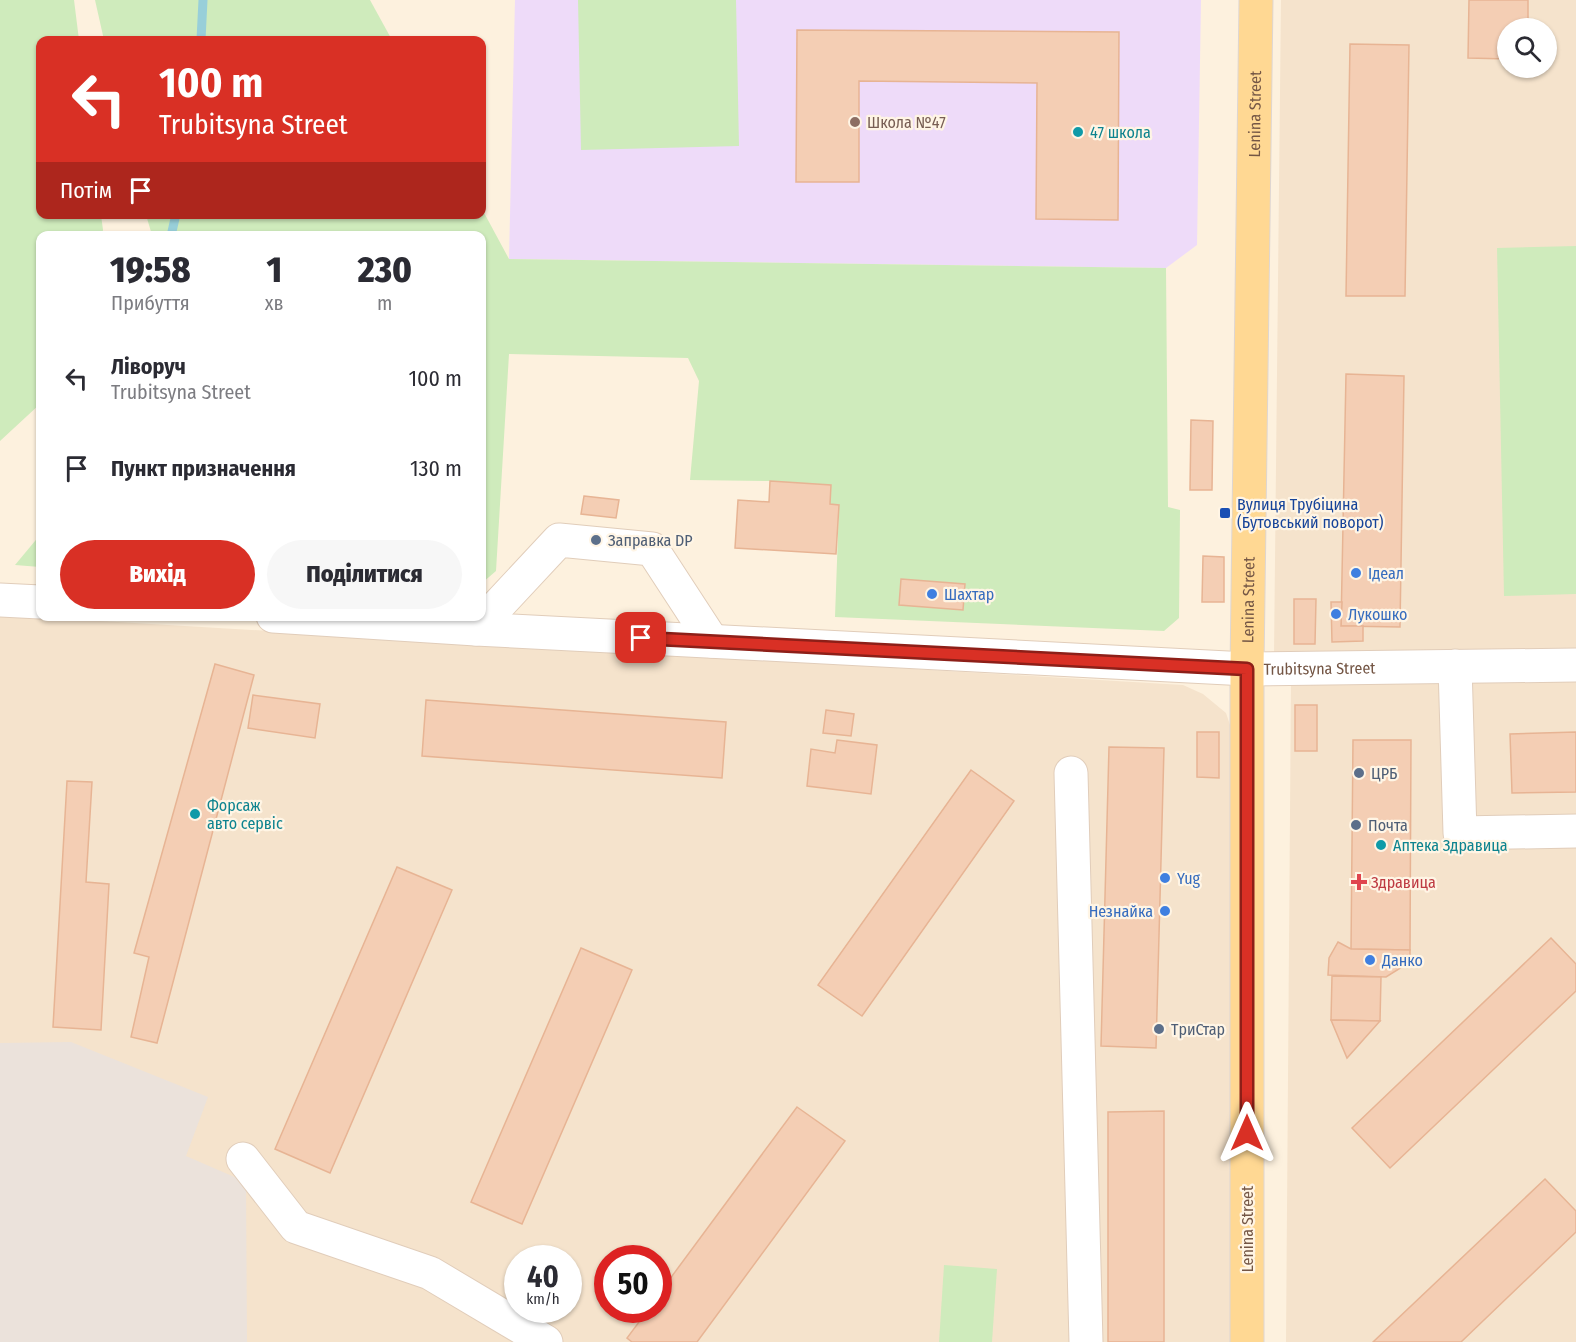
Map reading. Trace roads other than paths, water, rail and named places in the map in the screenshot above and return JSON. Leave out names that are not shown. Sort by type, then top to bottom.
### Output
[{"type":"main road","name":"Lenina Street","points":[[1247,1342],[1247,669],[1256,0]]},
{"type":"street","points":[[486,618],[559,540],[652,549],[712,641]]},
{"type":"street","points":[[0,600],[36,602]]},
{"type":"street","name":"Trubitsyna Street","points":[[351,621],[1247,669],[1576,665]]},
{"type":"street","points":[[476,629],[483,621]]},
{"type":"street","points":[[1455,666],[1460,833],[1576,831]]},
{"type":"street","points":[[1071,773],[1086,1342]]},
{"type":"street","points":[[243,1159],[296,1227],[430,1273],[546,1342]]},
{"type":"waterway","points":[[201,36],[203,0]]},
{"type":"waterway","points":[[172,231],[175,219]]},
{"type":"place","name":"Школа №47","points":[[855,122]]},
{"type":"place","name":"47 школа","points":[[1078,132]]},
{"type":"place","name":"Вулиця Трубіцина (Бутовський поворот)","points":[[1225,513]]},
{"type":"place","name":"Заправка DP","points":[[596,540]]},
{"type":"place","name":"Ідеал","points":[[1356,573]]},
{"type":"place","name":"Шахтар","points":[[932,594]]},
{"type":"place","name":"Лукошко","points":[[1336,614]]},
{"type":"place","name":"ЦРБ","points":[[1359,773]]},
{"type":"place","name":"Форсаж авто сервіс","points":[[195,814]]},
{"type":"place","name":"Почта","points":[[1356,825]]},
{"type":"place","name":"Аптека Здравица","points":[[1381,845]]},
{"type":"place","name":"Yug","points":[[1165,878]]},
{"type":"place","name":"Здравица","points":[[1359,882]]},
{"type":"place","name":"Незнайка","points":[[1165,911]]},
{"type":"place","name":"Данко","points":[[1370,960]]},
{"type":"place","name":"ТриСтар","points":[[1159,1029]]}]
